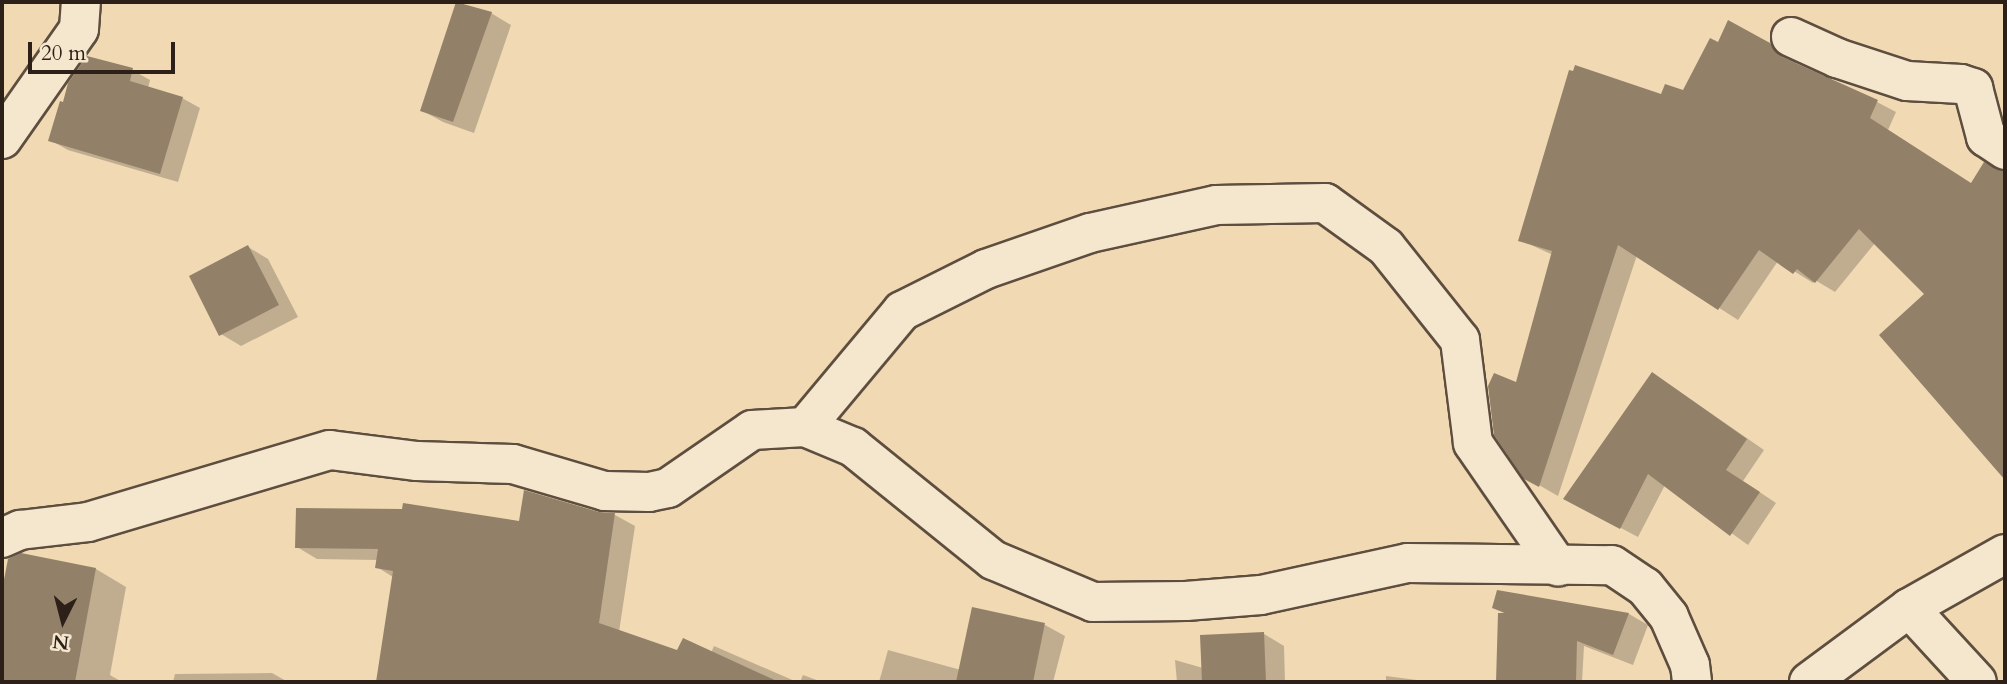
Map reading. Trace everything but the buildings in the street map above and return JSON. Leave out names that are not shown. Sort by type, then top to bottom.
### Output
[{"type":"street","points":[[2,139],[79,29],[81,2]]},
{"type":"street","points":[[1791,37],[1837,58],[1907,81],[1961,84],[1973,88],[1986,137],[2005,150]]},
{"type":"street","points":[[805,427],[902,311],[986,269],[1090,233],[1216,205],[1325,203],[1386,247],[1460,340],[1472,443],[1558,566]]},
{"type":"street","points":[[2,538],[20,530],[88,522],[330,450],[417,460],[513,464],[605,491],[649,492],[668,488],[752,430],[805,427],[853,447],[993,560],[1093,602],[1186,601],[1261,595],[1408,563],[1612,565],[1645,587],[1670,617],[1690,665],[1692,682]]},
{"type":"street","points":[[1809,682],[1909,608],[2005,554]]},
{"type":"street","points":[[1909,608],[1977,682]]}]
